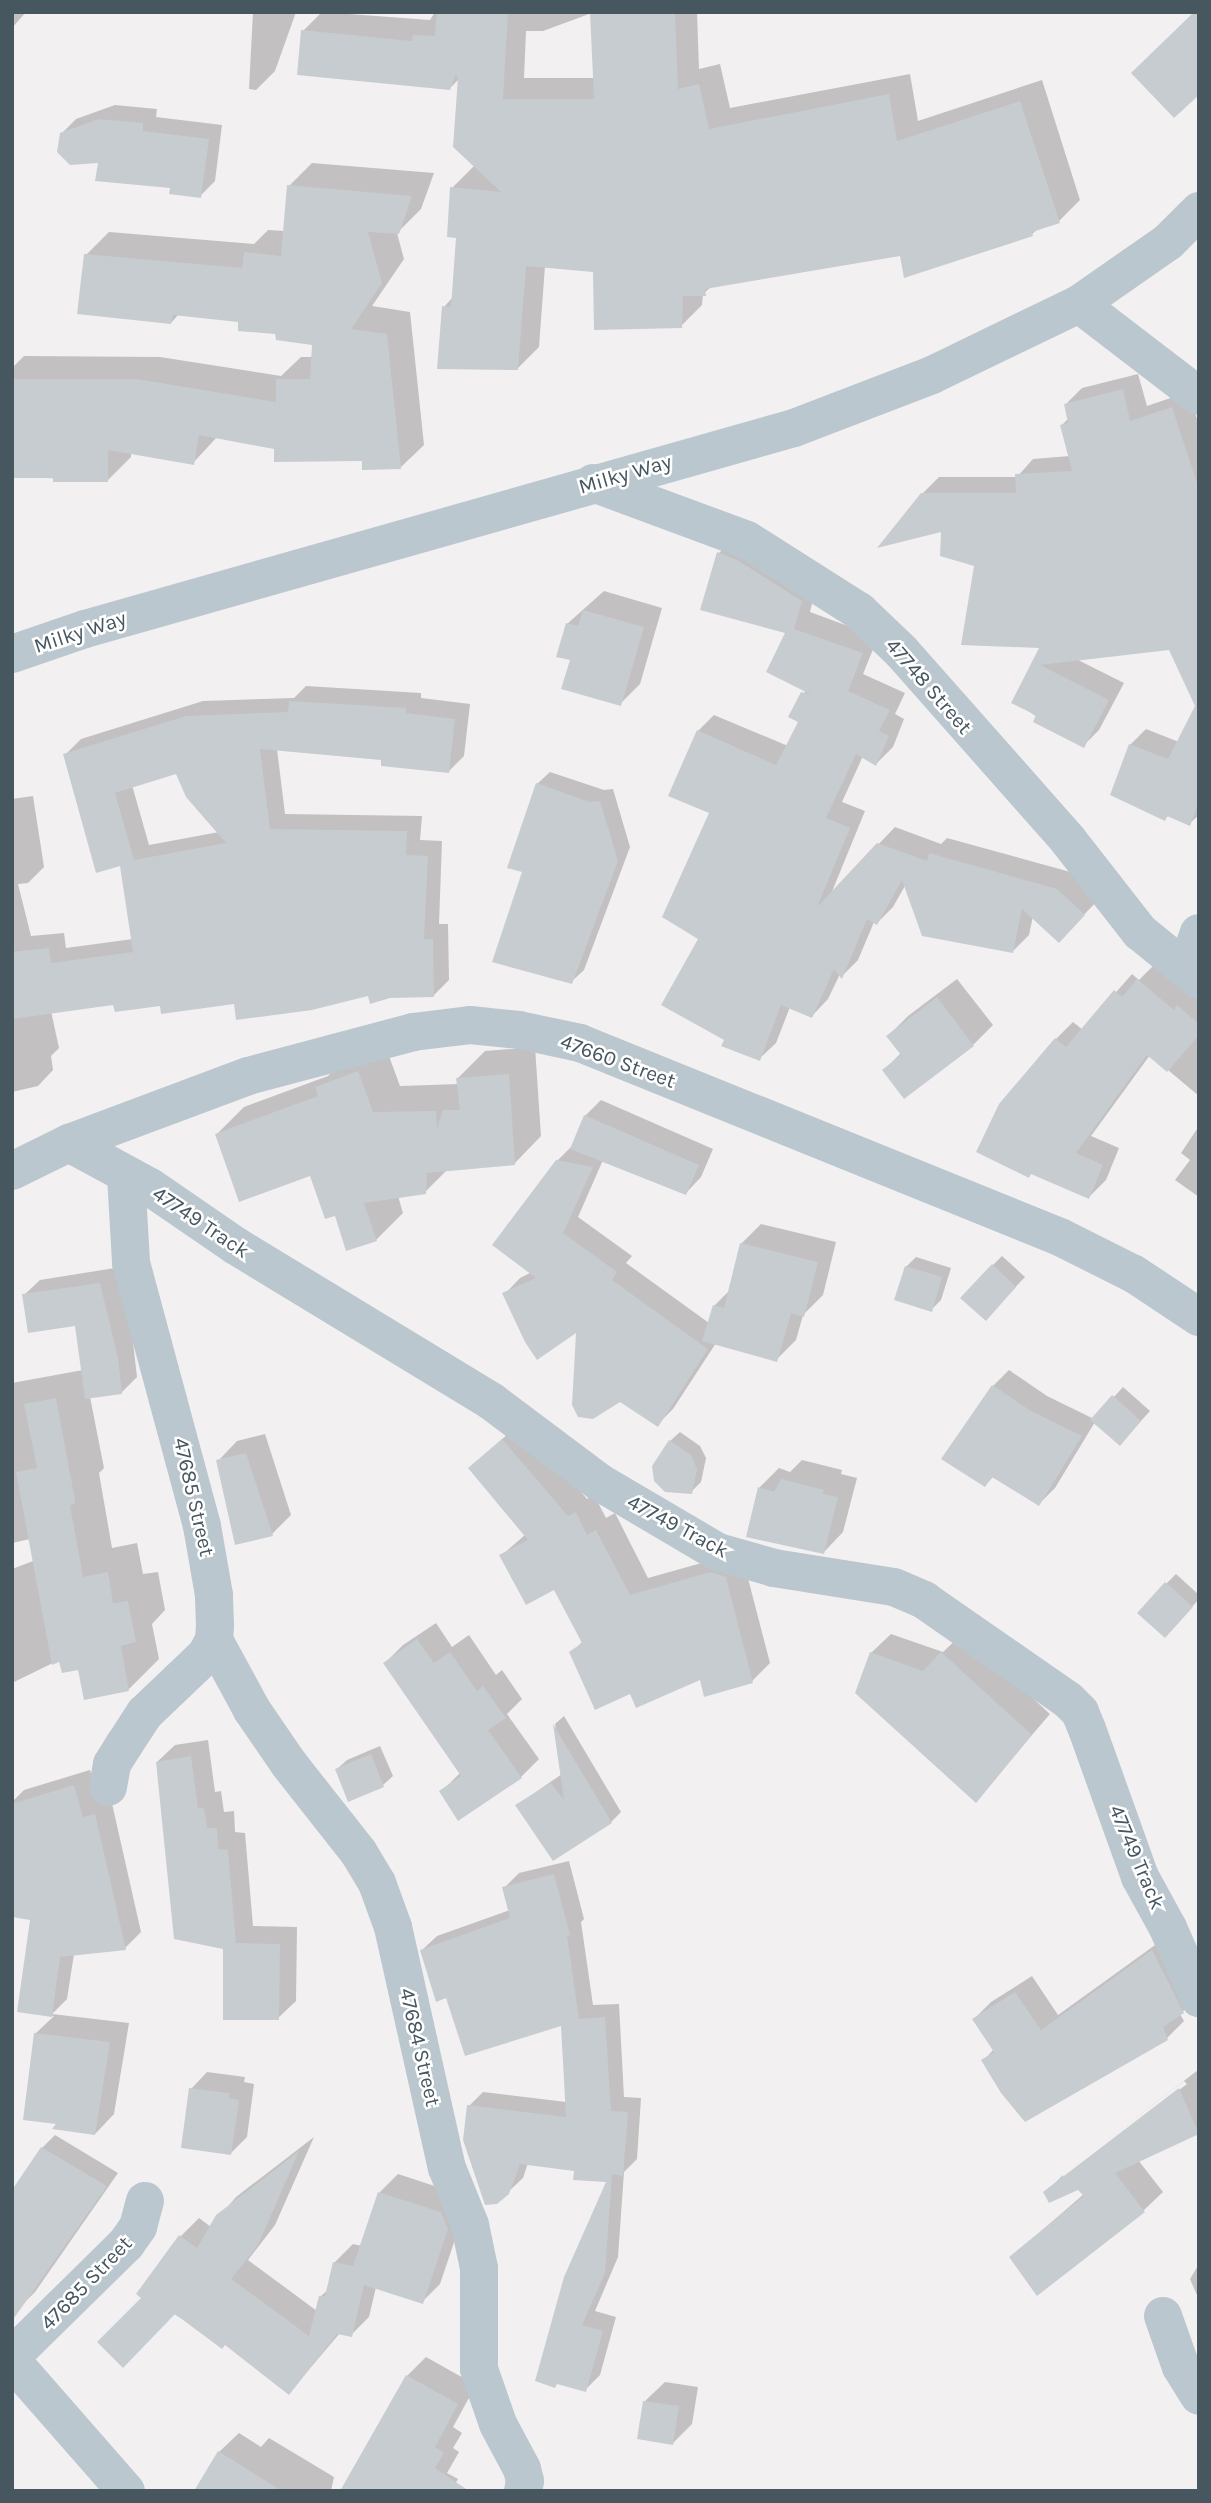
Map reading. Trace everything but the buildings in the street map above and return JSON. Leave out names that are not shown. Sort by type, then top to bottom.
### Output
[{"type":"street","name":"Milky Way","points":[[12,654],[98,625],[794,428],[932,375],[1079,304],[1168,242],[1199,211]]},
{"type":"street","points":[[1079,304],[1199,396]]},
{"type":"street","name":"47748 Street","points":[[593,483],[747,540],[859,611],[901,651],[1068,840],[1140,932],[1192,975]]},
{"type":"street","points":[[1192,975],[1199,933]]},
{"type":"street","name":"47660 Street","points":[[12,1171],[69,1143],[248,1076],[413,1032],[470,1025],[519,1030],[580,1043],[1060,1237],[1134,1274],[1199,1317]]},
{"type":"street","name":"47749 Track","points":[[69,1143],[150,1187],[270,1267],[491,1401],[599,1482],[718,1552],[774,1568],[866,1580],[904,1591],[965,1627],[1068,1700],[1080,1712],[1140,1877],[1168,1928],[1199,1998]]},
{"type":"street","name":"47685 Street","points":[[126,1175],[131,1262],[202,1526],[214,1595],[214,1640]]},
{"type":"street","points":[[108,1787],[112,1765],[145,1713],[206,1655],[214,1640]]},
{"type":"street","name":"47684 Street","points":[[214,1640],[252,1710],[289,1765],[359,1853],[377,1882],[393,1927],[447,2168],[470,2225],[480,2267],[480,2370],[498,2424],[522,2469],[526,2481],[523,2491]]},
{"type":"street","name":"47685 Street","points":[[12,2359],[126,2244],[138,2227],[145,2201]]},
{"type":"street","points":[[1163,2316],[1181,2367],[1199,2396]]},
{"type":"street","points":[[12,2359],[127,2491]]}]
